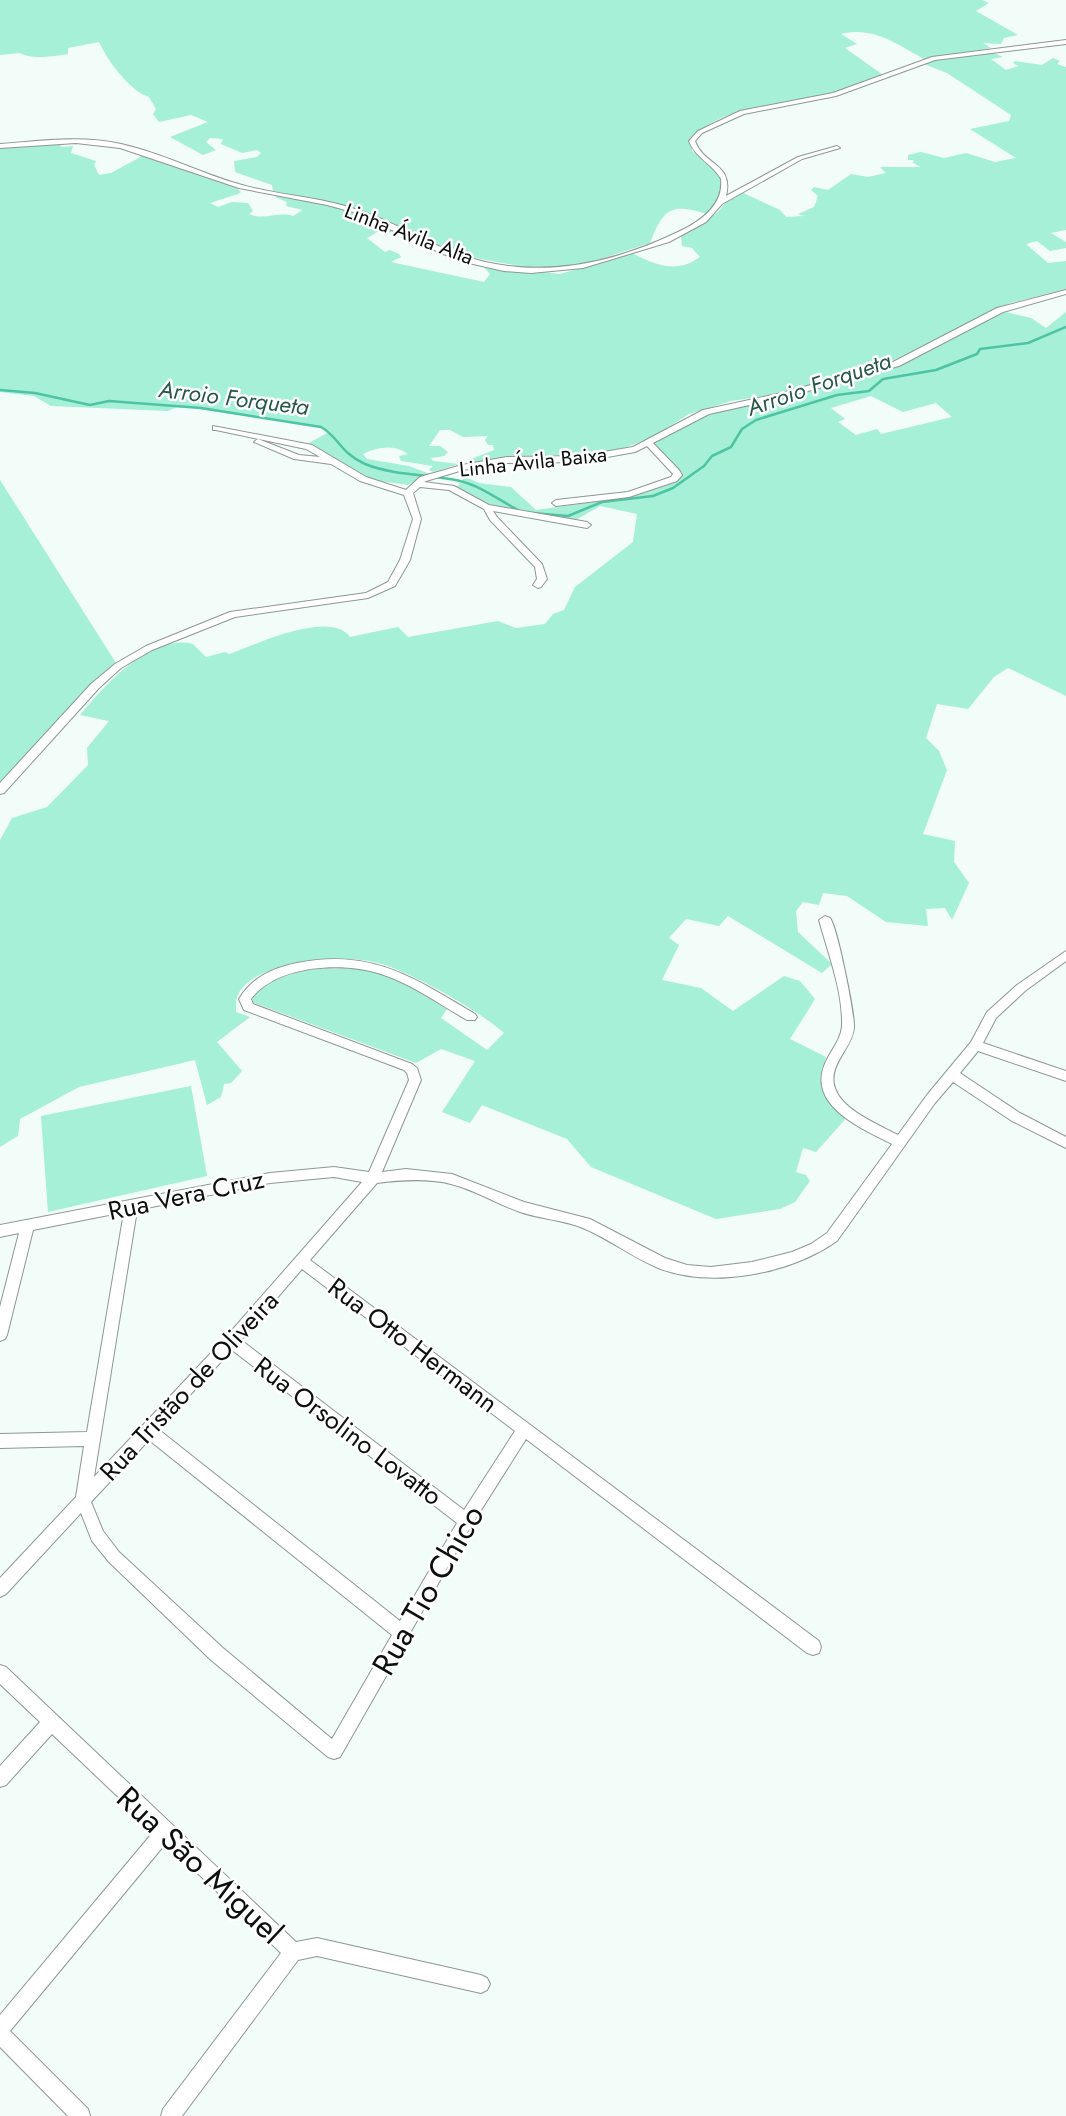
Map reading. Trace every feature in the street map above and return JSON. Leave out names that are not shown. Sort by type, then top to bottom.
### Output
[{"type":"street","points":[[721,202],[725,185],[723,177],[694,151],[692,141],[701,132],[723,120],[761,107],[834,95],[941,57],[1066,42]]},
{"type":"street","name":"Linha Ávila Alta","points":[[0,146],[76,141],[118,146],[238,186],[350,209],[463,258],[536,272],[575,270],[670,238],[708,216],[721,202],[804,156],[837,148]]},
{"type":"street","name":"Linha Ávila Baixa","points":[[408,493],[420,482],[443,472],[508,460],[599,457],[649,444],[706,412],[783,395],[897,364],[955,331],[1007,307],[1066,292]]},
{"type":"street","points":[[0,790],[94,686],[118,666],[149,648],[233,614],[368,595],[393,584],[405,560],[416,519],[408,493],[363,479],[310,447],[216,428]]},
{"type":"street","points":[[258,442],[297,457],[335,461]]},
{"type":"street","points":[[556,503],[629,494],[674,479],[678,475],[676,472],[649,444]]},
{"type":"street","points":[[420,482],[451,488],[487,507],[587,525]]},
{"type":"street","points":[[487,507],[493,518],[539,566],[542,579],[538,585]]},
{"type":"street","points":[[825,920],[848,1025],[827,1070],[827,1087],[833,1099],[844,1109],[900,1142]]},
{"type":"street","name":"Rua Vera Cruz","points":[[0,1231],[270,1178],[334,1172],[373,1178],[406,1174],[452,1179],[535,1211],[585,1223],[667,1266],[687,1272],[718,1273],[752,1268],[793,1257],[816,1248],[832,1237],[951,1074],[976,1045],[991,1015],[1066,955]]},
{"type":"street","name":"Rua Tristão de Oliveira","points":[[0,1589],[231,1341],[373,1178],[415,1080],[413,1071],[253,1010],[244,1003],[249,990],[259,979],[278,972],[317,965],[359,964],[394,974],[471,1017]]},
{"type":"street","points":[[976,1045],[1066,1076]]},
{"type":"street","points":[[951,1074],[1016,1117],[1066,1143]]},
{"type":"street","points":[[131,1207],[83,1499],[97,1536],[114,1556],[217,1654],[334,1751]]},
{"type":"street","points":[[0,1335],[27,1227]]},
{"type":"street","name":"Rua Otto Hermann","points":[[302,1261],[524,1430]]},
{"type":"street","name":"Rua Orsolino Lovatto","points":[[231,1341],[466,1521]]},
{"type":"street","points":[[524,1430],[813,1647]]},
{"type":"street","name":"Rua Tio Chico","points":[[334,1751],[466,1521],[524,1430]]},
{"type":"street","points":[[149,1431],[403,1634]]},
{"type":"street","points":[[0,1441],[92,1439]]},
{"type":"street","name":"Rua São Miguel","points":[[0,1673],[292,1952],[317,1947],[481,1984]]},
{"type":"street","points":[[0,1779],[50,1723]]},
{"type":"street","points":[[0,2029],[164,1832]]},
{"type":"street","points":[[170,2116],[292,1952]]},
{"type":"street","points":[[0,2034],[81,2116]]},
{"type":"green space","points":[[0,0],[982,0],[989,3],[976,11],[1018,35],[1004,38],[1001,44],[983,43],[991,48],[926,60],[885,38],[865,33],[841,34],[857,44],[845,48],[883,75],[822,97],[734,113],[703,129],[690,141],[692,151],[717,171],[723,185],[718,201],[707,214],[684,209],[670,211],[660,222],[650,243],[573,268],[539,270],[460,255],[360,210],[273,191],[272,185],[235,172],[234,161],[257,157],[261,153],[257,150],[242,153],[221,144],[223,139],[210,138],[206,142],[216,150],[203,155],[170,137],[208,122],[191,115],[159,122],[153,114],[156,109],[149,97],[134,88],[120,74],[99,42],[68,48],[68,54],[57,56],[37,57],[20,53],[0,55]]},
{"type":"green space","points":[[987,50],[1003,57],[991,59],[1006,70],[1018,66],[1013,63],[1015,61],[1042,65],[1053,58],[1060,61],[1057,64],[1066,67],[1066,230],[1051,233],[1066,242],[1066,248],[1050,251],[1037,241],[1026,244],[1048,263],[1066,261],[1066,289],[1010,303],[890,362],[784,393],[731,401],[689,414],[655,436],[627,447],[593,454],[516,456],[472,463],[471,459],[494,450],[493,445],[488,445],[485,440],[488,436],[463,437],[450,430],[440,430],[429,446],[440,446],[448,452],[444,456],[431,458],[433,461],[459,464],[433,472],[429,470],[433,466],[401,461],[399,456],[408,454],[397,449],[380,448],[363,454],[367,459],[409,466],[430,474],[408,485],[373,480],[309,443],[329,432],[321,427],[179,406],[168,411],[51,406],[34,396],[0,392],[0,148],[57,143],[62,147],[73,146],[71,153],[96,161],[94,165],[99,175],[111,173],[144,155],[236,188],[241,192],[210,203],[218,207],[232,202],[248,203],[253,211],[249,214],[255,216],[293,216],[303,210],[286,206],[287,202],[275,197],[277,195],[347,209],[393,231],[388,233],[382,229],[367,238],[385,252],[390,250],[399,254],[401,257],[391,262],[484,282],[490,274],[482,265],[560,274],[632,253],[658,264],[674,266],[700,257],[692,248],[682,246],[681,236],[718,212],[729,198],[741,192],[780,210],[786,217],[804,216],[798,214],[814,207],[818,196],[811,190],[814,187],[828,190],[851,174],[868,177],[886,173],[880,167],[921,167],[913,163],[914,160],[908,160],[908,155],[921,152],[944,158],[966,153],[995,162],[1016,158],[970,129],[1009,121],[1011,115],[947,73],[924,64],[942,57]]},
{"type":"green space","points":[[1005,312],[1031,318],[1046,328],[1066,312],[1066,696],[1008,668],[994,677],[968,709],[937,704],[926,738],[939,751],[947,770],[923,834],[955,841],[954,862],[969,883],[952,920],[945,908],[926,909],[928,926],[886,922],[847,896],[823,893],[819,905],[803,902],[796,911],[798,932],[832,964],[822,973],[728,916],[719,926],[686,919],[669,938],[679,945],[662,980],[701,988],[733,1011],[784,976],[800,981],[815,999],[790,1039],[826,1057],[822,1076],[824,1091],[832,1103],[848,1116],[816,1152],[803,1148],[796,1172],[806,1175],[810,1181],[795,1202],[780,1209],[716,1219],[591,1167],[567,1139],[482,1105],[470,1123],[442,1112],[475,1061],[441,1049],[416,1063],[252,1002],[257,990],[285,974],[304,970],[361,970],[393,979],[447,1009],[441,1018],[487,1050],[504,1033],[463,1004],[412,976],[382,964],[349,959],[285,965],[251,980],[240,991],[236,1012],[250,1017],[217,1042],[242,1071],[231,1083],[224,1084],[221,1097],[207,1105],[195,1060],[79,1087],[20,1119],[18,1136],[0,1147],[0,840],[12,818],[47,807],[88,765],[87,748],[109,721],[80,715],[130,664],[161,646],[193,644],[206,657],[225,652],[229,654],[273,637],[310,628],[340,629],[350,637],[398,627],[408,637],[498,621],[516,628],[545,624],[553,614],[564,610],[575,587],[633,542],[637,514],[600,506],[574,521],[501,510],[457,487],[465,477],[479,483],[511,487],[536,510],[627,497],[660,487],[680,477],[682,473],[653,444],[712,412],[773,401],[895,367]],"holes":[[[871,396],[903,412],[936,403],[952,417],[881,434],[877,429],[856,435],[838,422],[845,419],[831,408]]]},
{"type":"green space","points":[[0,480],[116,663],[95,681],[0,782]]},
{"type":"green space","points":[[191,1086],[207,1176],[48,1212],[41,1116]]},
{"type":"waterway","name":"Arroio Forqueta","points":[[532,513],[568,516],[602,502],[653,496],[673,488],[704,466],[712,456],[731,447],[742,429],[756,420],[837,395],[869,391],[883,379],[936,370],[977,354],[980,349],[1028,343],[1066,327]]},
{"type":"waterway","name":"Arroio Forqueta","points":[[0,390],[35,393],[90,405],[109,401],[201,408],[321,427],[350,455],[365,464],[388,471],[468,483],[518,510]]}]
